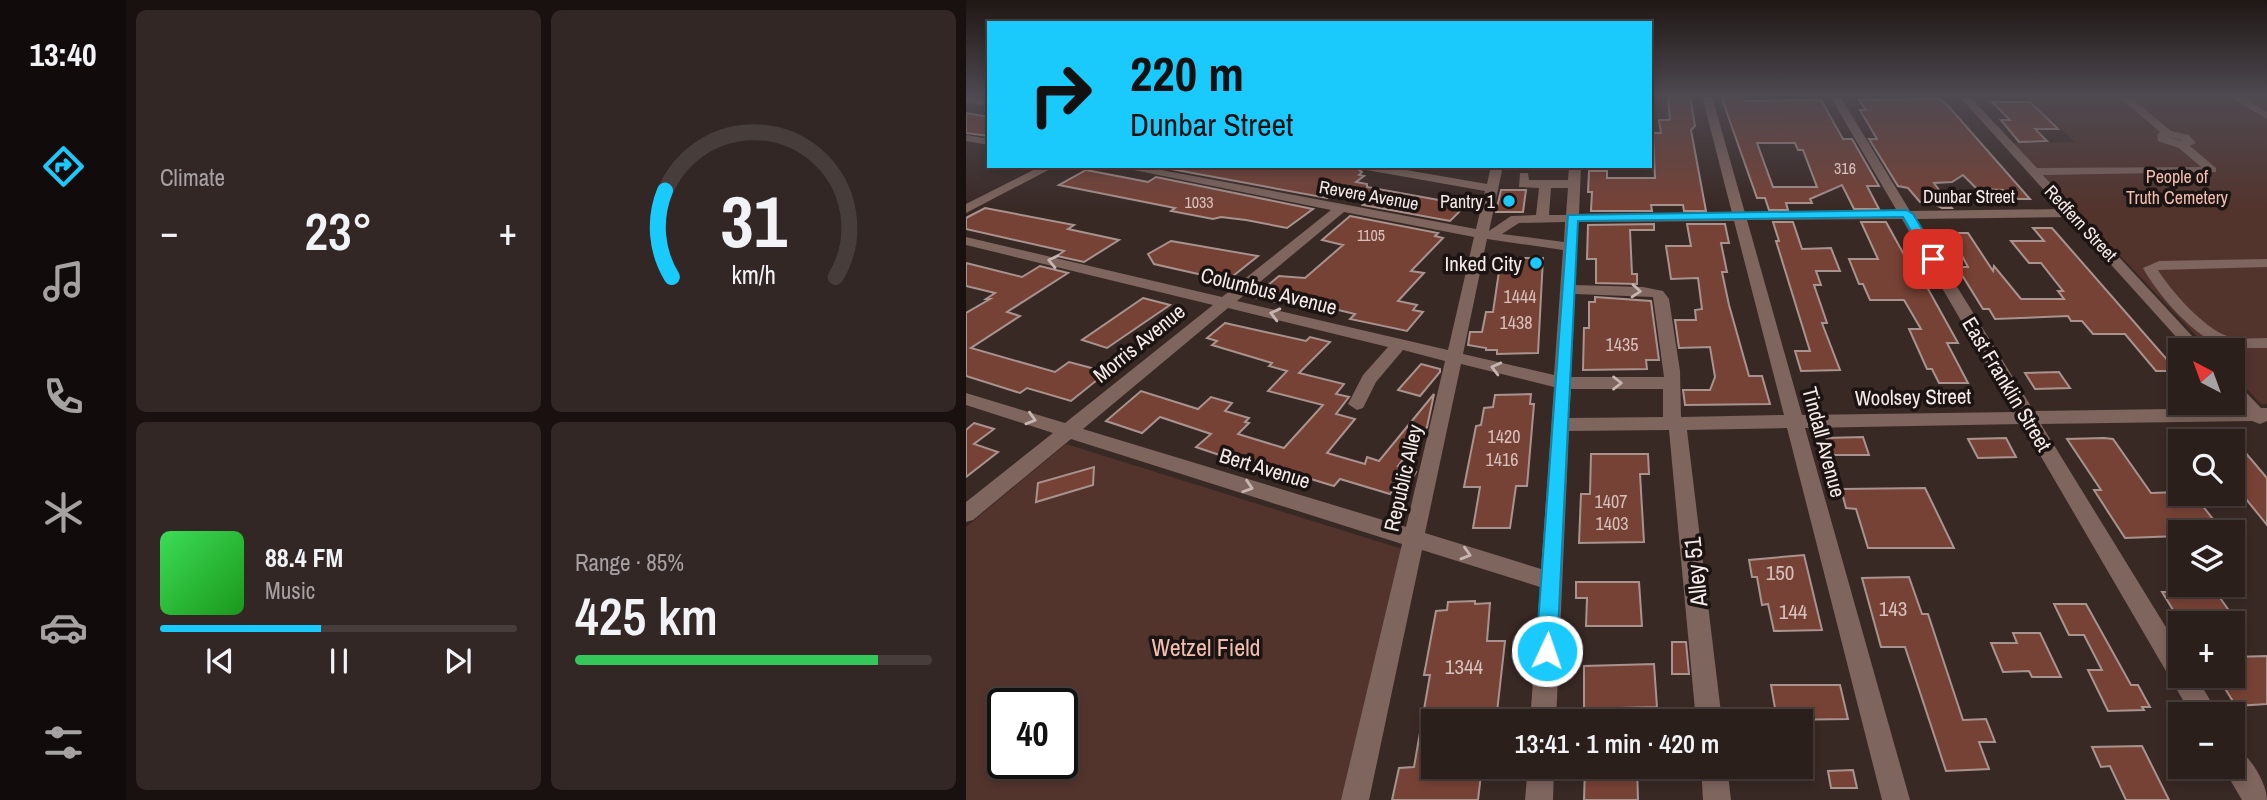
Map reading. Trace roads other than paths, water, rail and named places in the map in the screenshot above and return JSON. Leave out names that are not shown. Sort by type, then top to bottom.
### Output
[{"type":"street","name":"Tindall Avenue","points":[[1717,133],[1896,800]]},
{"type":"street","name":"East Franklin Street","points":[[1858,133],[2168,652]]},
{"type":"street","name":"Redfern Street","points":[[1998,133],[2186,338]]},
{"type":"street","points":[[2034,172],[2212,170],[2182,145],[2161,139],[2162,135],[2167,133]]},
{"type":"street","points":[[966,138],[987,142]]},
{"type":"street","points":[[966,209],[1046,168]]},
{"type":"street","name":"Revere Avenue","points":[[1131,168],[1487,235],[1571,247]]},
{"type":"street","points":[[1372,168],[1493,189]]},
{"type":"street","name":"Republic Alley","points":[[1355,800],[1454,357],[1487,235],[1497,168]]},
{"type":"street","points":[[1524,176],[1523,184],[1545,184],[1574,175],[1544,709]]},
{"type":"street","points":[[1542,218],[1545,184]]},
{"type":"street","name":"Morris Avenue","points":[[966,514],[1341,208]]},
{"type":"street","name":"Dunbar Street","points":[[1487,235],[1516,219],[1542,218],[1739,214],[2072,213]]},
{"type":"street","name":"Columbus Avenue","points":[[966,241],[1562,383],[1672,383]]},
{"type":"street","points":[[2267,264],[2150,268],[2163,285],[2216,337],[2239,343],[2267,343]]},
{"type":"street","points":[[2138,286],[2163,285]]},
{"type":"street","name":"Alley 51","points":[[1568,289],[1643,291],[1658,294],[1662,299],[1674,424],[1688,508],[1708,709]]},
{"type":"street","points":[[1357,404],[1369,379],[1401,344]]},
{"type":"street","name":"Bert Avenue","points":[[966,399],[1550,581]]},
{"type":"street","points":[[2245,401],[2263,418]]},
{"type":"street","name":"Woolsey Street","points":[[1560,425],[2263,418]]},
{"type":"street","points":[[1539,800],[1540,779]]},
{"type":"street","points":[[1715,779],[1717,800]]},
{"type":"street","points":[[2244,779],[2257,800]]},
{"type":"place","name":"Pantry 1","points":[[1509,201]]},
{"type":"place","name":"Inked City","points":[[1536,263]]},
{"type":"park label","name":"People of Truth Cemetery","points":[[2177,186]]},
{"type":"park label","name":"Wetzel Field","points":[[1206,647]]}]
